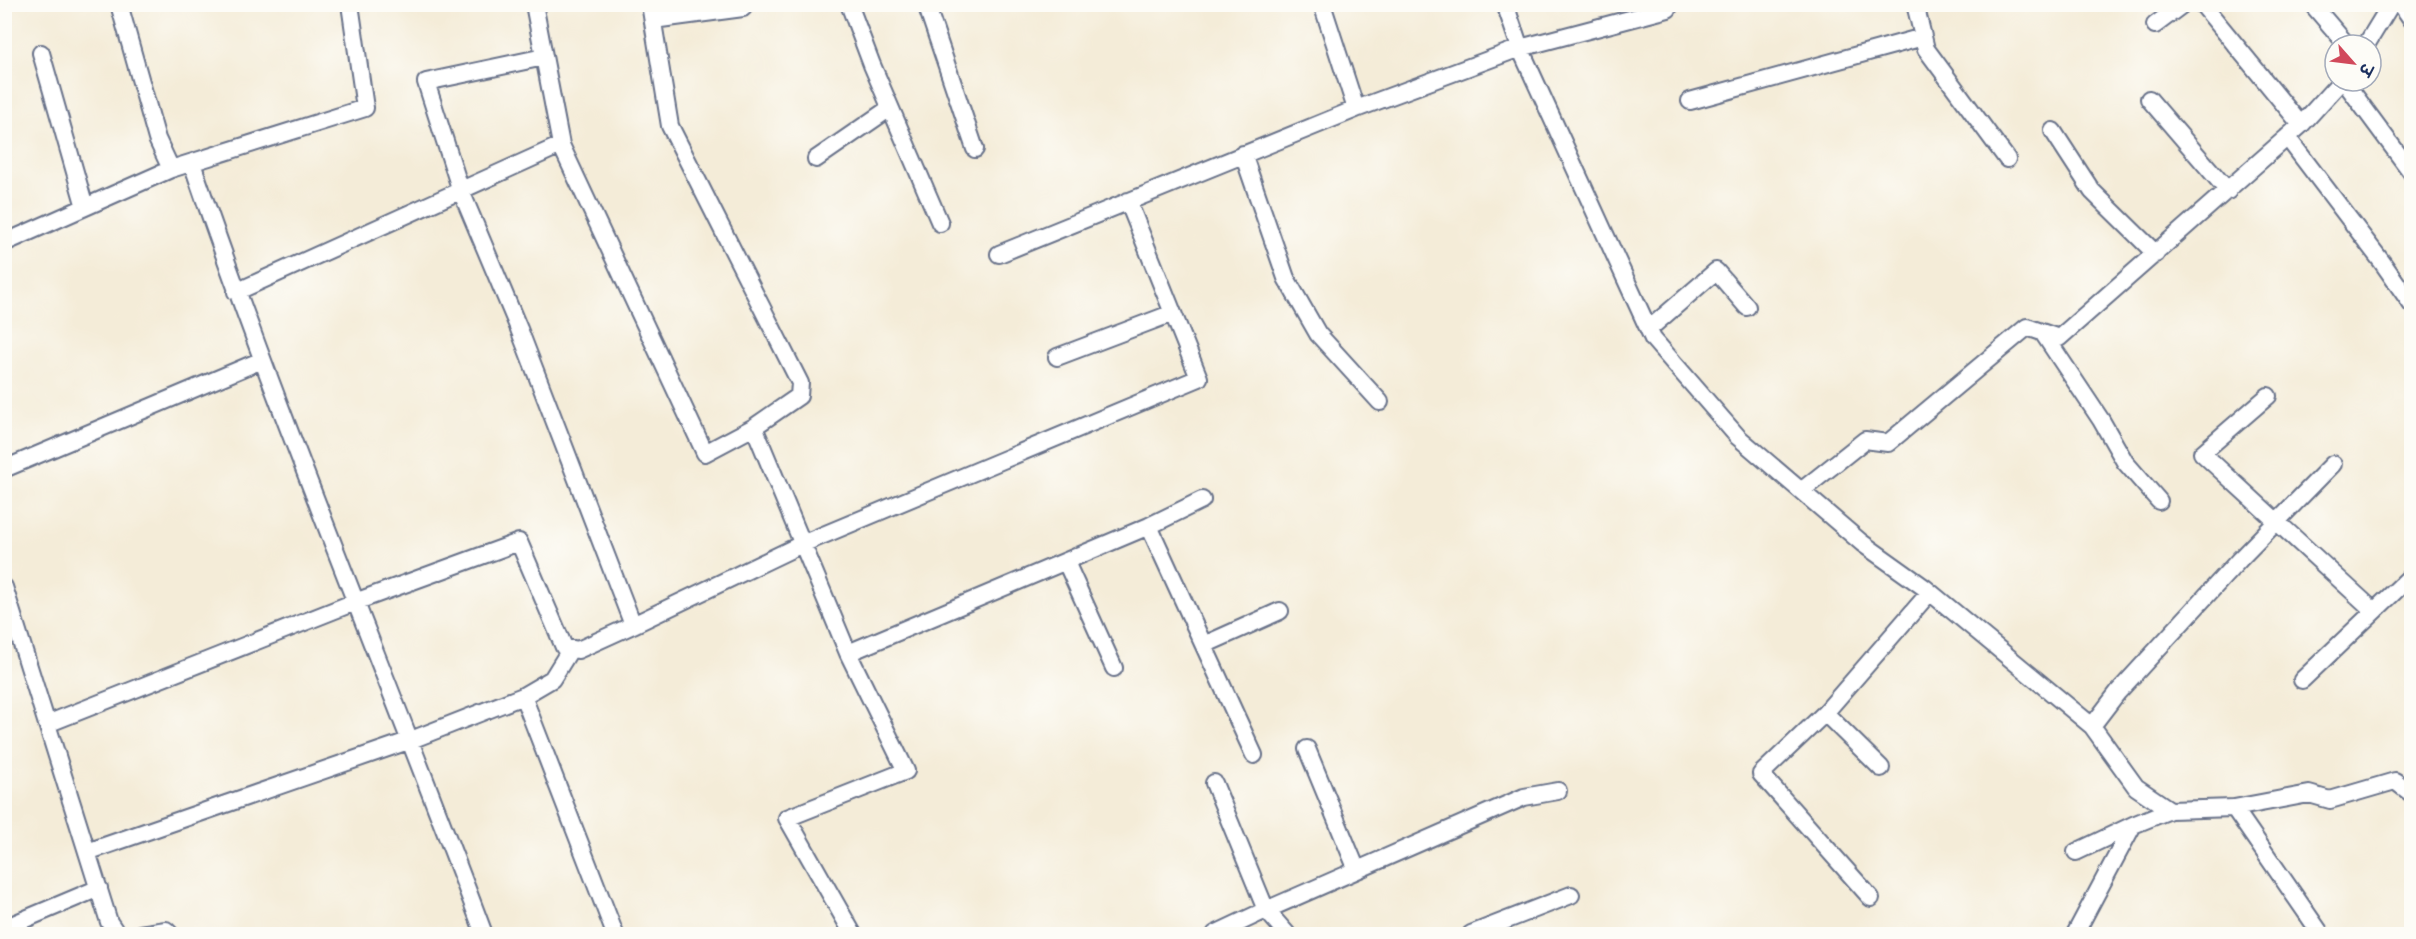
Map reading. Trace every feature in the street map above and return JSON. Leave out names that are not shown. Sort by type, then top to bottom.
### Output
[{"type":"street","points":[[119,4],[157,139],[171,169]]},
{"type":"street","points":[[5,241],[171,169],[365,108],[350,4]]},
{"type":"street","points":[[534,4],[561,145],[705,453],[754,427],[799,396],[800,383],[670,126],[652,12],[743,8]]},
{"type":"street","points":[[849,4],[939,223]]},
{"type":"street","points":[[926,4],[975,149]]},
{"type":"street","points":[[1322,4],[1356,109]]},
{"type":"street","points":[[1504,4],[1520,48],[1653,339],[1738,437],[1862,543],[1930,592],[2092,726],[2136,787],[2170,810]]},
{"type":"street","points":[[1915,4],[1926,49],[2007,159]]},
{"type":"street","points":[[2155,25],[2183,4]]},
{"type":"street","points":[[2202,4],[2301,125]]},
{"type":"street","points":[[2312,4],[2337,33]]},
{"type":"street","points":[[2373,33],[2391,4]]},
{"type":"street","points":[[2401,4],[2412,20]]},
{"type":"street","points":[[999,254],[1356,109],[1520,48],[1673,6]]},
{"type":"street","points":[[1690,101],[1923,37]]},
{"type":"street","points":[[42,53],[85,207]]},
{"type":"street","points":[[544,57],[426,82],[461,191],[519,329],[633,625]]},
{"type":"street","points":[[1801,491],[1865,440],[1888,443],[2028,327],[2059,338],[2288,137],[2331,93]]},
{"type":"street","points":[[2351,93],[2412,173]]},
{"type":"street","points":[[2149,99],[2228,191]]},
{"type":"street","points":[[816,159],[890,108]]},
{"type":"street","points":[[2053,130],[2092,191],[2156,254]]},
{"type":"street","points":[[2288,137],[2412,305]]},
{"type":"street","points":[[236,292],[561,145]]},
{"type":"street","points":[[1243,154],[1286,278],[1318,334],[1380,402]]},
{"type":"street","points":[[192,163],[236,292],[355,602],[411,740],[484,934]]},
{"type":"street","points":[[47,724],[355,602],[519,542],[564,646],[570,650],[578,650],[802,544],[1199,378],[1128,201]]},
{"type":"street","points":[[1649,330],[1716,271],[1747,307]]},
{"type":"street","points":[[1057,357],[1173,313]]},
{"type":"street","points":[[2043,333],[2101,420],[2125,462],[2159,501]]},
{"type":"street","points":[[4,469],[262,360]]},
{"type":"street","points":[[2268,396],[2202,453],[2278,520],[2374,611]]},
{"type":"street","points":[[754,427],[848,653],[906,771],[787,818],[853,934]]},
{"type":"street","points":[[2092,726],[2118,692],[2333,464]]},
{"type":"street","points":[[848,653],[1066,562],[1202,500]]},
{"type":"street","points":[[1149,526],[1254,755]]},
{"type":"street","points":[[1066,562],[1114,668]]},
{"type":"street","points":[[2302,680],[2412,575]]},
{"type":"street","points":[[4,587],[109,922],[117,934]]},
{"type":"street","points":[[1871,898],[1761,774],[1826,713],[1930,592]]},
{"type":"street","points":[[1204,645],[1280,611]]},
{"type":"street","points":[[87,852],[411,740],[523,696],[552,679],[570,650]]},
{"type":"street","points":[[523,696],[615,934]]},
{"type":"street","points":[[1826,713],[1881,768]]},
{"type":"street","points":[[1306,749],[1356,870]]},
{"type":"street","points":[[2076,852],[2170,810],[2234,808],[2309,794],[2330,800],[2395,782],[2412,794]]},
{"type":"street","points":[[1214,783],[1266,910],[1287,934]]},
{"type":"street","points":[[1215,934],[1524,797],[1558,791]]},
{"type":"street","points":[[2234,808],[2321,934]]},
{"type":"street","points":[[2074,934],[2133,825]]},
{"type":"street","points":[[4,928],[99,888]]},
{"type":"street","points":[[1471,934],[1571,895]]},
{"type":"street","points":[[140,934],[166,930],[170,934]]}]
